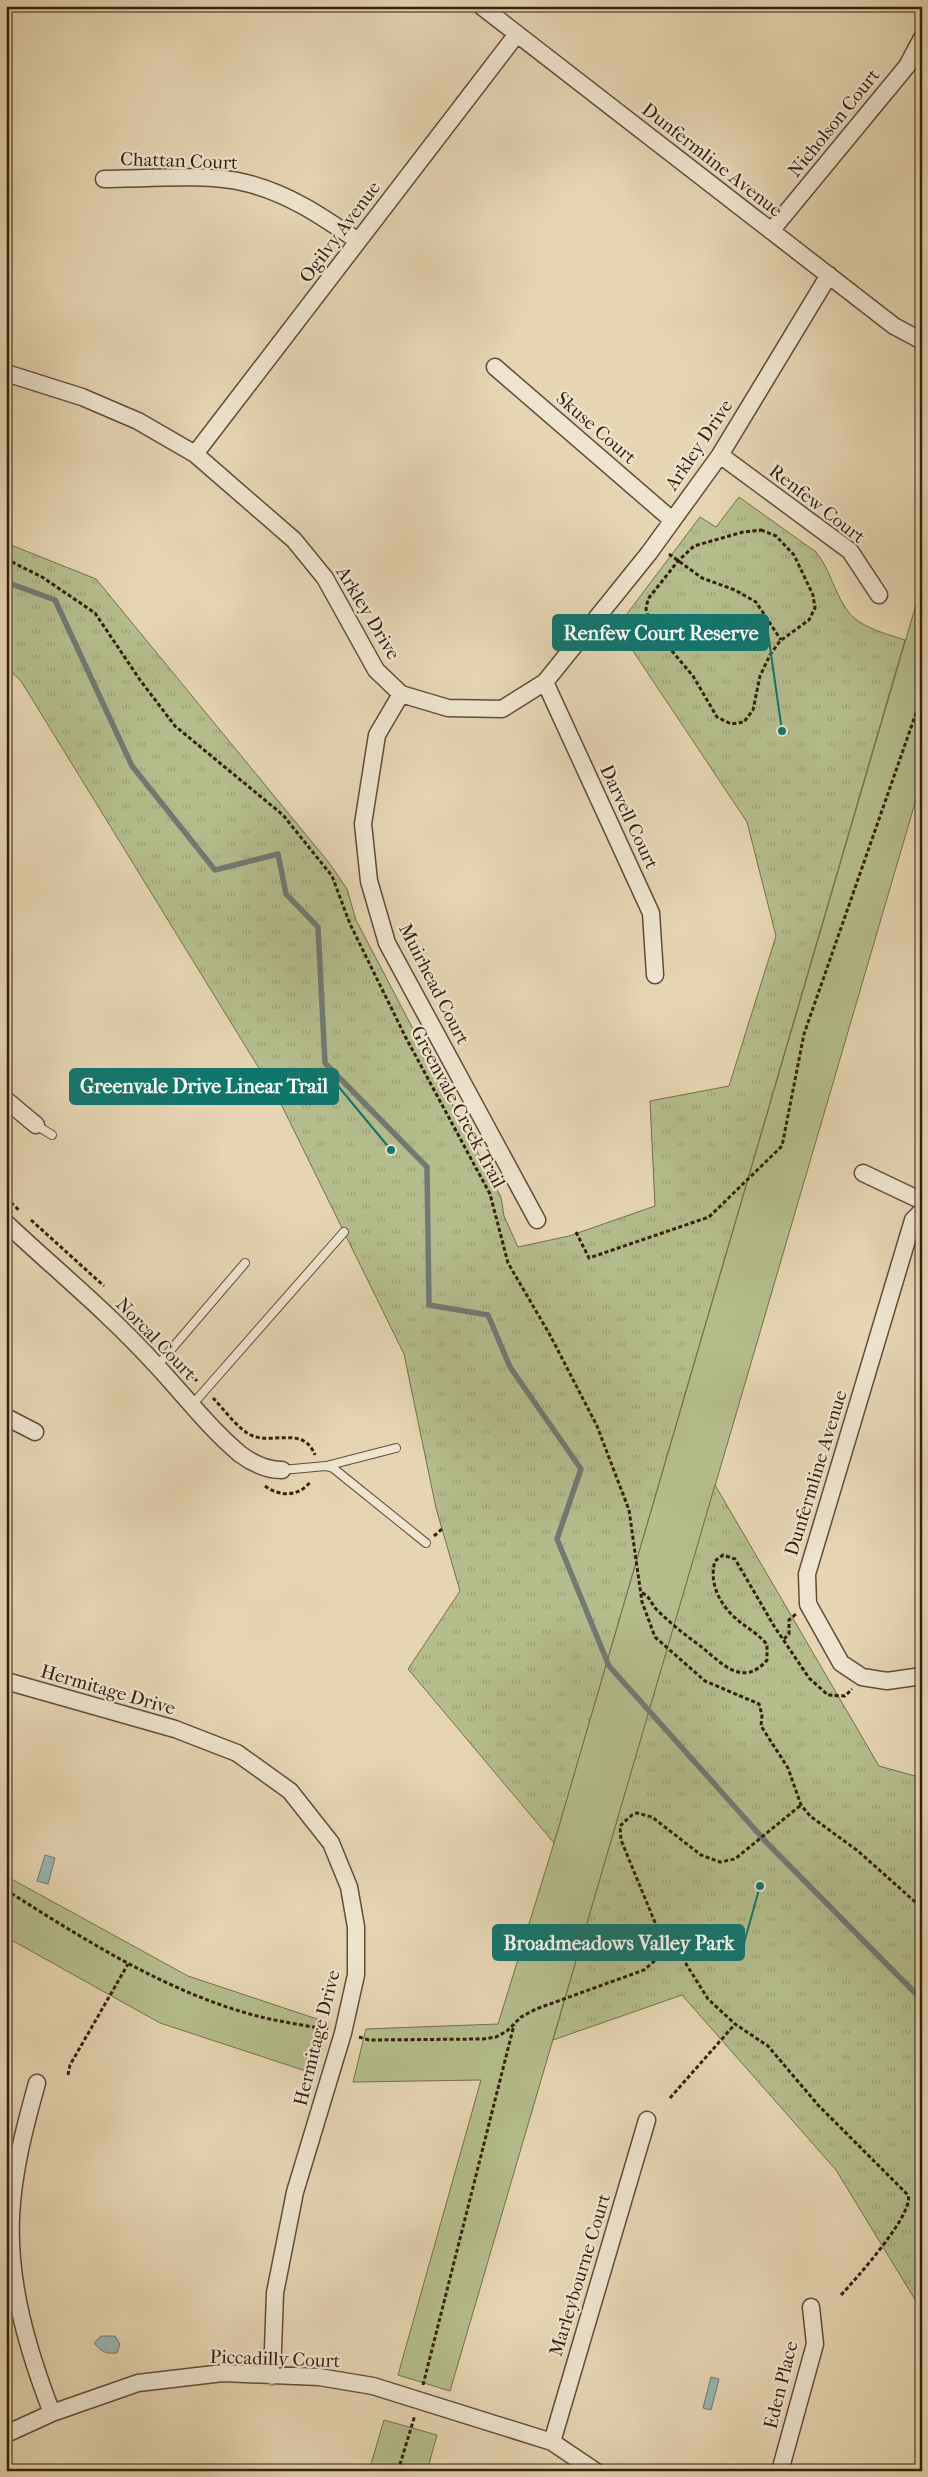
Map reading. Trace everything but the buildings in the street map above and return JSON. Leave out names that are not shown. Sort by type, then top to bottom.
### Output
[{"type":"street","name":"Dunfermline Avenue","points":[[481,6],[894,326],[922,341]]},
{"type":"street","name":"Ogilvy Avenue","points":[[195,454],[517,34]]},
{"type":"street","name":"Nicholson Court","points":[[771,231],[907,66],[922,38]]},
{"type":"street","name":"Chattan Court","points":[[104,179],[205,179],[244,182],[295,201],[328,220],[358,241]]},
{"type":"street","name":"Arkley Drive","points":[[6,372],[82,397],[138,421],[195,454],[294,540],[325,578],[376,670],[401,694],[448,708],[502,709],[546,682],[649,553],[720,455],[829,275]]},
{"type":"street","name":"Skuse Court","points":[[495,367],[672,520]]},
{"type":"street","name":"Renfew Court","points":[[720,455],[850,551],[879,595]]},
{"type":"street","name":"Darvell Court","points":[[546,682],[651,913],[655,975]]},
{"type":"street","name":"Muirhead Court","points":[[401,694],[378,735],[363,824],[369,881],[387,943],[536,1220]]},
{"type":"street","points":[[6,1100],[36,1125]]},
{"type":"street","points":[[863,1173],[922,1201]]},
{"type":"street","name":"Dunfermline Avenue","points":[[922,1211],[913,1220],[807,1574],[808,1604],[841,1662],[862,1677],[887,1681],[922,1676]]},
{"type":"street","name":"Norcal Court","points":[[6,1223],[157,1366],[241,1455],[258,1465],[273,1470],[282,1470]]},
{"type":"street","points":[[6,1417],[35,1432]]},
{"type":"street","name":"Hermitage Drive","points":[[6,1681],[175,1729],[237,1753],[290,1791],[331,1844],[349,1887],[356,1927],[356,1975],[343,2032],[295,2192],[275,2293],[272,2376]]},
{"type":"street","points":[[37,2082],[22,2143],[9,2216],[20,2313],[37,2375],[52,2413]]},
{"type":"street","name":"Marleybourne Court","points":[[552,2442],[647,2120]]},
{"type":"street","name":"Eden Place","points":[[780,2471],[815,2344],[811,2307]]},
{"type":"street","name":"Piccadilly Court","points":[[6,2434],[52,2413],[138,2383],[223,2373],[319,2377],[355,2383],[419,2400],[552,2442],[595,2471]]},
{"type":"lane","points":[[36,1125],[52,1135]]},
{"type":"lane","points":[[192,1405],[344,1232]]},
{"type":"lane","points":[[157,1366],[245,1263]]},
{"type":"lane","points":[[282,1470],[326,1466],[396,1448]]},
{"type":"lane","points":[[326,1466],[333,1468],[426,1543]]},
{"type":"path","points":[[760,530],[776,536],[788,548],[799,564],[815,604],[814,613],[809,620],[781,640],[762,670],[751,714],[744,722],[735,724],[717,717],[693,676],[654,630],[647,614],[648,599],[678,561],[694,546],[734,534],[760,530]]},
{"type":"path","name":"Greenvale Creek Trail","points":[[6,559],[42,577],[96,613],[140,680],[175,726],[283,815],[332,876],[350,924],[405,1036],[490,1194],[508,1263],[550,1335],[597,1426],[629,1510],[646,1618],[655,1637],[674,1656],[705,1681],[759,1704],[762,1715],[761,1726],[788,1768],[801,1805],[810,1816],[858,1851],[922,1908]]},
{"type":"path","points":[[678,561],[702,578],[735,590],[756,602],[781,640]]},
{"type":"path","points":[[576,1232],[589,1258],[709,1217],[782,1146],[804,1034],[922,696]]},
{"type":"path","points":[[642,1593],[681,1633],[700,1645],[724,1668],[744,1672],[753,1670],[762,1666],[767,1660],[767,1645],[726,1608],[717,1594],[713,1575],[715,1561],[723,1555],[728,1556],[734,1559],[774,1626],[809,1678],[828,1695],[845,1696],[862,1677]]},
{"type":"path","points":[[784,1639],[788,1634],[789,1620],[796,1614]]},
{"type":"path","points":[[6,1890],[128,1964],[204,1998],[258,2016],[343,2032],[370,2040],[483,2039],[496,2037],[528,2012],[644,1970],[654,1964],[662,1952],[664,1945],[662,1934],[621,1840],[620,1826],[626,1819],[637,1813],[652,1817],[701,1856],[713,1861],[735,1859],[801,1805]]},
{"type":"path","points":[[662,1934],[668,1936],[708,1999],[735,2024],[768,2046],[818,2105],[908,2195],[908,2206],[885,2244],[841,2295]]},
{"type":"path","points":[[68,2075],[70,2066],[128,1964]]},
{"type":"path","points":[[398,2471],[419,2400],[514,2024]]},
{"type":"path","points":[[670,2098],[735,2024]]},
{"type":"green space","points":[[739,497],[816,552],[839,596],[852,616],[873,629],[905,640],[554,1843],[408,1669],[460,1591],[436,1508],[404,1354],[281,1104],[21,681],[6,667],[6,543],[96,579],[330,864],[347,889],[356,920],[501,1197],[504,1216],[518,1247],[569,1236],[655,1206],[650,1101],[729,1086],[776,936],[747,822],[617,627],[700,517],[716,527]]},
{"type":"green space","points":[[922,584],[922,779],[450,2391],[398,2375],[481,2080],[353,2082],[366,2029],[498,2024],[554,1843]]},
{"type":"green space","points":[[715,1485],[879,1766],[922,1778],[922,2311],[836,2170],[682,1995],[553,2040]]},
{"type":"green space","points":[[6,1876],[188,1976],[329,2023],[315,2074],[160,2023],[6,1937]]},
{"type":"green space","points":[[384,2420],[437,2435],[427,2471],[369,2471]]},
{"type":"water","points":[[45,1855],[55,1858],[48,1884],[37,1881]]},
{"type":"water","points":[[101,2336],[115,2336],[120,2344],[117,2353],[104,2352],[94,2343]]},
{"type":"water","points":[[711,2377],[719,2379],[711,2410],[703,2408]]},
{"type":"waterway","points":[[6,582],[55,600],[132,766],[215,870],[278,854],[286,894],[318,927],[325,1063],[427,1167],[429,1305],[488,1315],[510,1367],[581,1469],[557,1539],[609,1666],[768,1844],[922,2000]]},
{"type":"place","name":"Renfew Court Reserve","points":[[782,731]]},
{"type":"place","name":"Greenvale Drive Linear Trail","points":[[391,1150]]},
{"type":"place","name":"Broadmeadows Valley Park","points":[[760,1886]]}]
